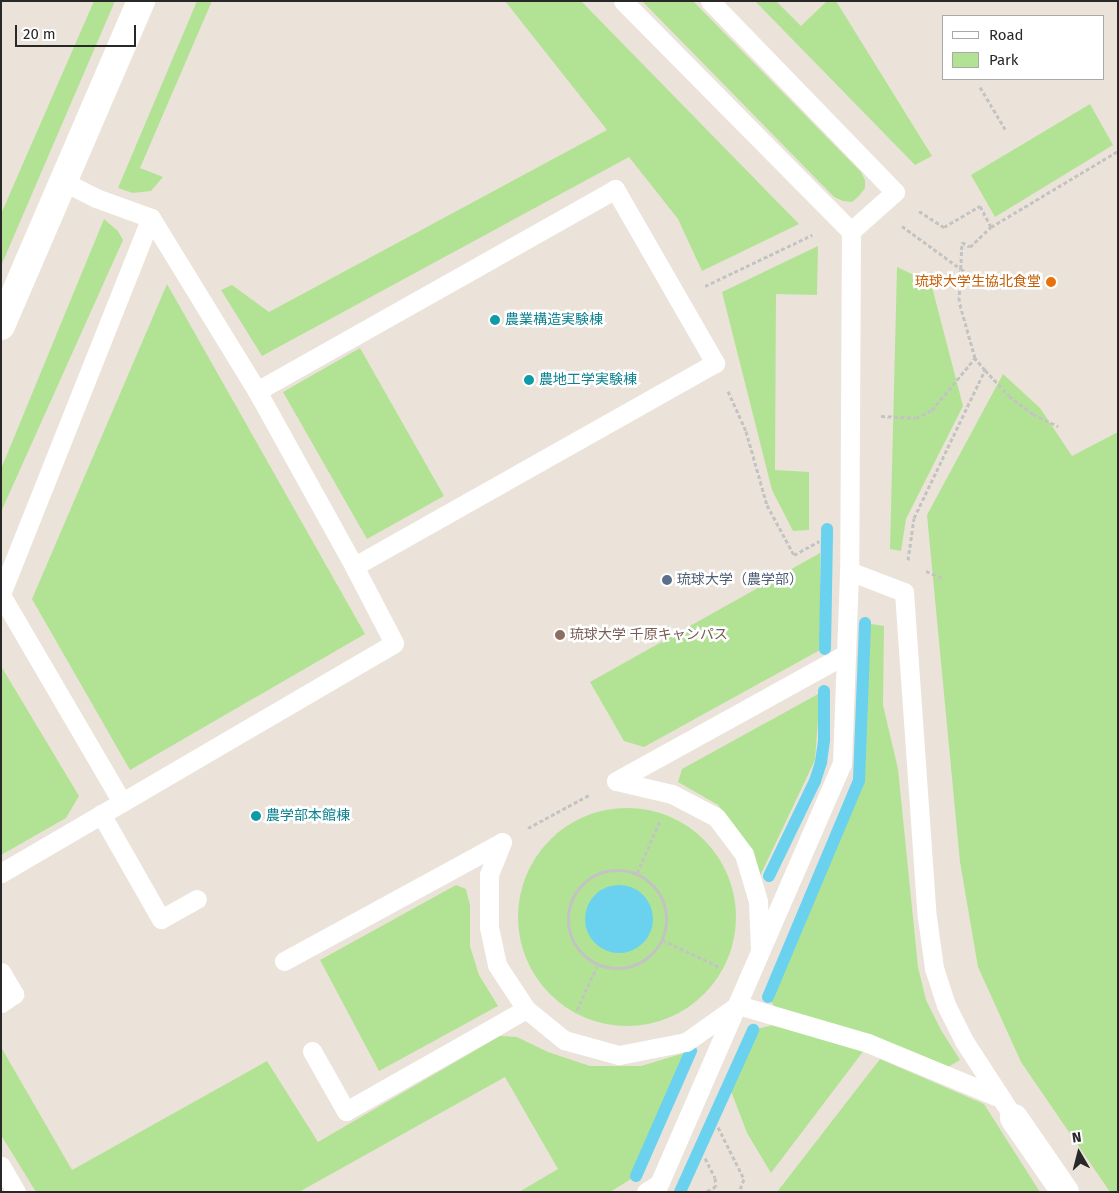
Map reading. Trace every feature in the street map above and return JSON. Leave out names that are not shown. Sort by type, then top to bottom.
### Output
[{"type":"street","points":[[1,326],[141,1]]},
{"type":"street","points":[[1007,1108],[1065,1192]]},
{"type":"lane","points":[[623,1],[851,232],[850,523],[842,764],[659,1184],[646,1192]]},
{"type":"lane","points":[[710,1],[896,192],[851,232]]},
{"type":"lane","points":[[1,873],[394,643],[354,566],[257,391],[151,218],[96,198],[63,181]]},
{"type":"lane","points":[[257,391],[615,190],[715,363],[354,566]]},
{"type":"lane","points":[[122,802],[1,594],[151,218]]},
{"type":"lane","points":[[849,572],[904,592],[927,917],[934,968],[946,1005],[964,1041],[1007,1108]]},
{"type":"lane","points":[[616,781],[846,654]]},
{"type":"lane","points":[[616,781],[672,794],[716,817],[744,854],[758,901],[760,953]]},
{"type":"lane","points":[[101,814],[162,919],[197,899]]},
{"type":"lane","points":[[502,842],[489,875],[488,928],[497,965],[526,1010],[564,1040],[619,1055],[686,1042],[738,1005]]},
{"type":"lane","points":[[284,961],[502,842]]},
{"type":"lane","points":[[1,972],[14,994],[1,1002]]},
{"type":"lane","points":[[738,1005],[868,1043],[1007,1108]]},
{"type":"lane","points":[[312,1051],[346,1110],[526,1010]]},
{"type":"lane","points":[[1,1166],[16,1192]]},
{"type":"path","points":[[980,87],[1005,129]]},
{"type":"path","points":[[1058,426],[1034,414],[1009,396],[975,358],[959,301],[962,242],[970,247],[991,227],[1118,151]]},
{"type":"path","points":[[896,192],[944,226],[980,206],[991,227]]},
{"type":"path","points":[[878,208],[961,269],[984,282]]},
{"type":"path","points":[[678,298],[819,231]]},
{"type":"path","points":[[916,418],[932,410],[975,358]]},
{"type":"path","points":[[715,363],[746,431],[767,505],[794,555],[850,523]]},
{"type":"path","points":[[904,592],[914,518],[985,370]]},
{"type":"path","points":[[502,842],[616,781]]},
{"type":"path","points":[[637,873],[672,794]]},
{"type":"path","points":[[613,870],[637,873],[654,886],[663,900],[667,917],[662,940],[652,954],[638,965],[621,969],[597,966],[580,953],[571,938],[567,922],[572,898],[581,884],[596,874],[613,870]]},
{"type":"path","points":[[662,940],[749,980]]},
{"type":"path","points":[[564,1040],[597,966]]},
{"type":"path","points":[[700,1092],[744,1179],[740,1192]]},
{"type":"green space","points":[[94,1],[115,1],[1,266],[1,214]]},
{"type":"green space","points":[[197,1],[212,1],[140,168],[163,177],[151,191],[133,193],[118,188]]},
{"type":"green space","points":[[505,1],[581,1],[799,224],[702,271],[678,219],[629,157],[262,356],[221,290],[232,285],[269,312],[607,130]]},
{"type":"green space","points":[[642,1],[693,1],[861,172],[865,180],[865,188],[859,196],[852,202],[834,197]]},
{"type":"green space","points":[[755,1],[776,1],[801,26],[827,1],[836,1],[932,156],[915,165]]},
{"type":"green space","points":[[1090,104],[1113,145],[995,217],[971,175]]},
{"type":"green space","points":[[104,219],[118,231],[123,240],[1,512],[1,469]]},
{"type":"green space","points":[[818,246],[817,295],[776,294],[775,470],[809,472],[809,530],[793,531],[772,490],[722,292]]},
{"type":"green space","points":[[897,267],[931,283],[963,406],[906,519],[901,551],[890,549]]},
{"type":"green space","points":[[167,284],[365,634],[130,770],[32,599]]},
{"type":"green space","points":[[360,348],[444,496],[367,539],[283,392]]},
{"type":"green space","points":[[1003,374],[1040,408],[1072,456],[1118,432],[1118,1192],[1110,1192],[1021,1062],[978,967],[960,862],[927,515]]},
{"type":"green space","points":[[820,553],[820,650],[644,747],[624,741],[590,682]]},
{"type":"green space","points":[[865,623],[884,626],[883,705],[898,769],[918,967],[926,1000],[941,1030],[960,1060],[948,1067],[776,1009],[768,997],[859,780]]},
{"type":"green space","points":[[1,666],[79,796],[66,818],[1,855]]},
{"type":"green space","points":[[820,693],[815,760],[760,876],[740,833],[718,805],[678,782],[682,769]]},
{"type":"green space","points":[[627,808],[648,810],[669,816],[687,826],[704,840],[718,857],[728,875],[734,896],[736,917],[734,938],[728,959],[718,977],[704,994],[687,1008],[669,1018],[648,1024],[627,1026],[606,1024],[585,1018],[567,1008],[550,994],[536,977],[526,959],[520,938],[518,917],[520,896],[526,875],[536,857],[550,840],[567,826],[585,816],[606,810]]},
{"type":"green space","points":[[456,885],[466,889],[470,905],[470,946],[479,975],[498,1006],[379,1071],[320,960]]},
{"type":"green space","points":[[777,1024],[865,1049],[771,1173],[747,1133],[728,1083],[753,1030]]},
{"type":"green space","points":[[500,1036],[517,1037],[548,1052],[590,1066],[641,1066],[691,1051],[636,1176],[610,1192],[519,1192],[558,1169],[505,1077],[299,1192],[36,1192],[1,1135],[1,1047],[72,1170],[267,1061],[318,1142]]},
{"type":"green space","points":[[880,1059],[984,1104],[1040,1192],[777,1192]]},
{"type":"water","points":[[626,885],[638,891],[647,900],[653,912],[651,932],[643,943],[626,953],[612,953],[595,943],[587,932],[585,912],[595,895],[606,887]]},
{"type":"waterway","points":[[825,649],[827,529]]},
{"type":"waterway","points":[[768,997],[859,780],[865,623]]},
{"type":"waterway","points":[[769,876],[815,781],[821,762],[824,740],[824,691]]},
{"type":"waterway","points":[[680,1192],[753,1030]]},
{"type":"waterway","points":[[636,1176],[691,1051]]},
{"type":"place","name":"琉球大学生協北食堂","points":[[1051,282]]},
{"type":"place","name":"農業構造実験棟","points":[[495,320]]},
{"type":"place","name":"農地工学実験棟","points":[[529,380]]},
{"type":"place","name":"琉球大学（農学部）","points":[[667,580]]},
{"type":"place","name":"琉球大学 千原キャンパス","points":[[560,635]]},
{"type":"place","name":"農学部本館棟","points":[[256,816]]}]
